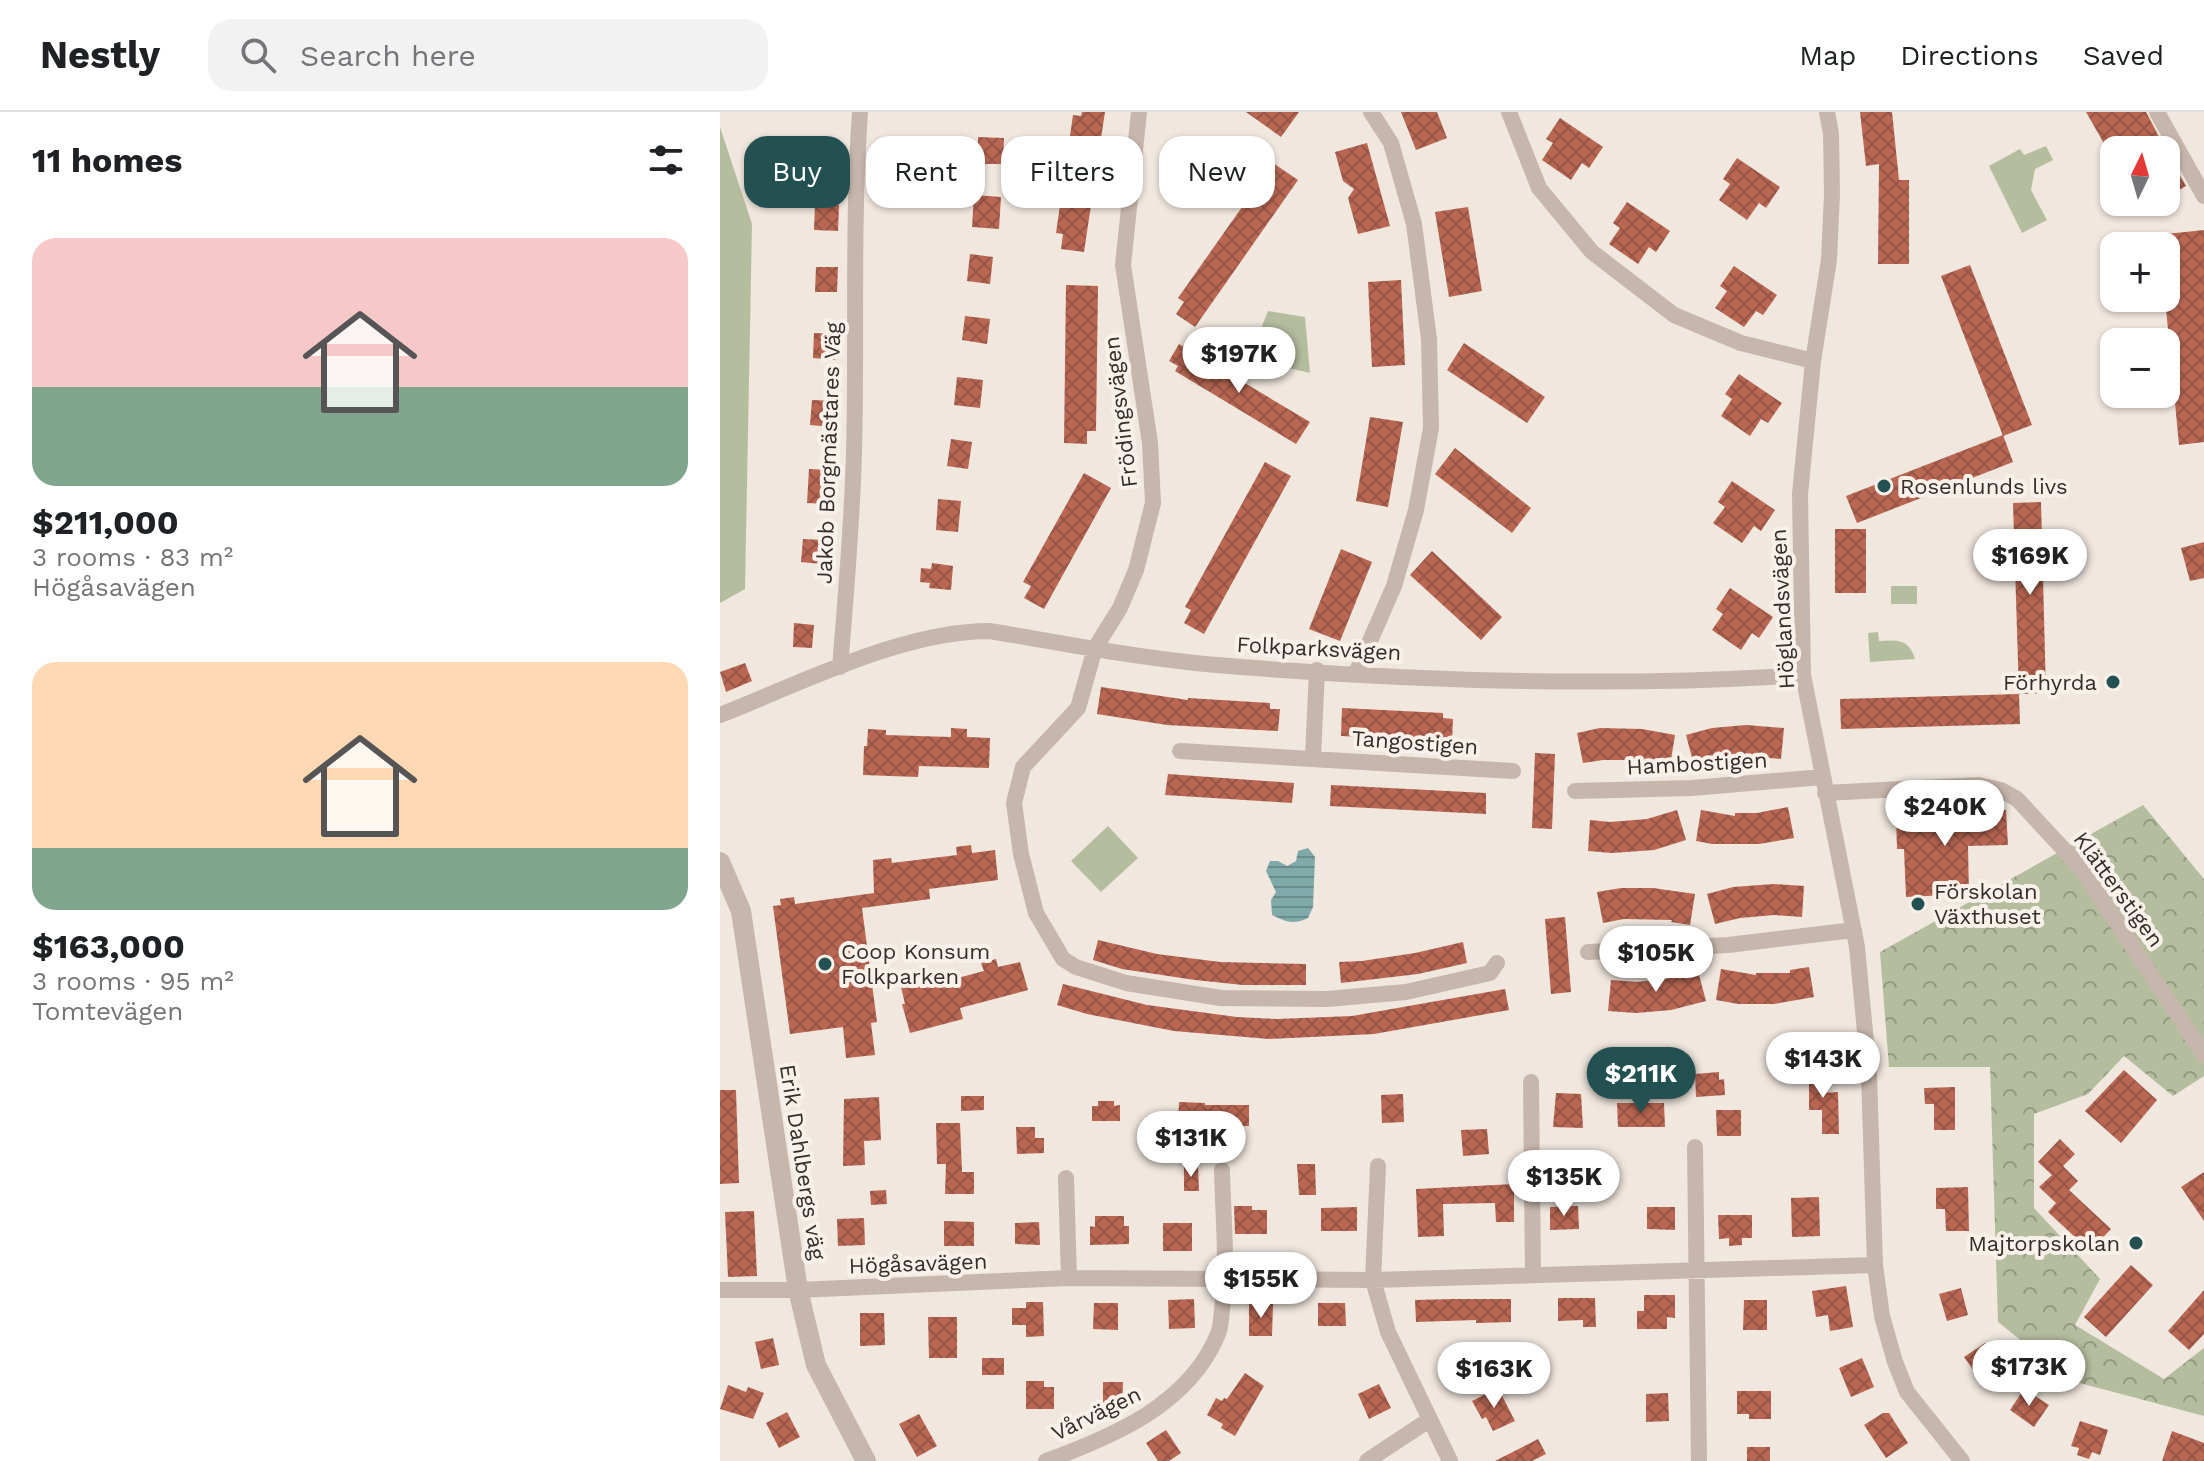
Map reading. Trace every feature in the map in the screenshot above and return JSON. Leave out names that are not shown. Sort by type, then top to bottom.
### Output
[{"type":"street","name":"Jakob Borgmästares Väg","points":[[840,667],[854,452],[854,275],[860,112]]},
{"type":"street","name":"Frödingsvägen","points":[[1139,112],[1123,265],[1150,443],[1153,503],[1136,570],[1120,608],[1095,648],[1078,708],[1023,767],[1014,803],[1021,854],[1036,913],[1063,959],[1076,967],[1140,986],[1221,998],[1327,999],[1406,992],[1490,973],[1497,963]]},
{"type":"street","points":[[1356,673],[1394,586],[1416,510],[1431,428],[1429,339],[1414,224],[1391,143],[1371,112]]},
{"type":"street","points":[[1509,112],[1539,188],[1592,252],[1674,315],[1741,343],[1813,361]]},
{"type":"street","name":"Höglandsvägen","points":[[1827,112],[1831,134],[1831,228],[1827,279],[1813,361],[1800,494],[1803,675],[1854,930],[1869,1074],[1875,1265],[1882,1316],[1907,1392],[1962,1461]]},
{"type":"street","points":[[2157,112],[2204,196]]},
{"type":"street","name":"Folkparksvägen","points":[[840,667],[927,638],[965,631],[990,631],[1203,664],[1356,673],[1536,682],[1691,681],[1803,675]]},
{"type":"street","points":[[720,715],[840,667]]},
{"type":"street","points":[[1313,757],[1317,670]]},
{"type":"street","name":"Tangostigen","points":[[1180,751],[1513,771]]},
{"type":"street","name":"Hambostigen","points":[[1575,791],[1824,785]]},
{"type":"street","name":"Klätterstigen","points":[[1824,785],[1979,785],[2001,790],[2017,799],[2081,868],[2204,1055]]},
{"type":"street","name":"Erik Dahlbergs väg","points":[[720,862],[741,911],[798,1290],[816,1365],[866,1461]]},
{"type":"street","points":[[1588,952],[1728,945],[1854,930]]},
{"type":"street","points":[[1531,1082],[1533,1275]]},
{"type":"street","points":[[1695,1147],[1699,1461]]},
{"type":"street","points":[[1378,1166],[1373,1280],[1388,1332],[1450,1461]]},
{"type":"street","points":[[1222,1170],[1226,1279]]},
{"type":"street","points":[[1066,1178],[1069,1278]]},
{"type":"street","name":"Högåsavägen","points":[[720,1290],[798,1290],[1069,1278],[1373,1280],[1875,1265]]},
{"type":"street","name":"Vårvägen","points":[[1046,1461],[1149,1416],[1193,1375],[1219,1333],[1226,1279]]},
{"type":"street","points":[[1367,1461],[1429,1420]]},
{"type":"green space","points":[[720,127],[744,208],[747,208],[752,224],[745,589],[720,603]]},
{"type":"green space","points":[[2046,146],[2053,160],[2035,169],[2031,190],[2047,220],[2022,233],[1989,166],[2020,149],[2024,155]]},
{"type":"green space","points":[[1268,311],[1305,317],[1310,373],[1260,361],[1258,342]]},
{"type":"green space","points":[[1891,586],[1917,586],[1917,604],[1891,604]]},
{"type":"green space","points":[[1878,632],[1879,641],[1906,644],[1915,659],[1870,662],[1868,633]]},
{"type":"green space","points":[[2143,805],[2204,879],[2204,1076],[2173,1096],[2124,1056],[2088,1094],[2034,1114],[2034,1208],[2100,1279],[2075,1325],[2164,1379],[2204,1348],[2204,1416],[2072,1381],[1998,1322],[1990,1067],[1889,1067],[1880,952]]},
{"type":"green space","points":[[1108,826],[1138,858],[1101,892],[1071,861]]},
{"type":"water","points":[[1308,848],[1315,857],[1313,907],[1308,918],[1286,921],[1272,915],[1271,900],[1276,892],[1266,871],[1270,861],[1287,866],[1296,861],[1298,851]]},
{"type":"building","points":[[1082,112],[1105,112],[1101,136],[1070,136],[1073,115],[1081,116]]},
{"type":"building","points":[[1246,112],[1299,112],[1281,137]]},
{"type":"building","points":[[1401,112],[1437,112],[1447,138],[1416,150]]},
{"type":"building","points":[[1860,112],[1892,112],[1899,180],[1909,180],[1909,264],[1878,264],[1879,164],[1866,166]]},
{"type":"building","points":[[2086,112],[2146,112],[2159,136],[2100,136]]},
{"type":"building","points":[[1560,118],[1603,147],[1589,168],[1582,163],[1571,180],[1542,160],[1553,143],[1546,139]]},
{"type":"building","points":[[985,137],[1001,138],[1001,164],[985,164]]},
{"type":"building","points":[[1367,143],[1390,226],[1358,234],[1348,198],[1354,189],[1343,181],[1335,152]]},
{"type":"building","points":[[1737,158],[1780,187],[1766,208],[1759,203],[1747,220],[1719,200],[1730,184],[1723,179]]},
{"type":"building","points":[[1275,164],[1298,180],[1195,327],[1176,314],[1184,302],[1178,298],[1241,208],[1275,208]]},
{"type":"building","points":[[2180,176],[2186,186],[2180,190]]},
{"type":"building","points":[[985,196],[1001,197],[999,229],[972,227],[973,208],[985,208]]},
{"type":"building","points":[[1627,202],[1670,231],[1656,252],[1649,247],[1638,264],[1609,244],[1620,228],[1613,223]]},
{"type":"building","points":[[1468,207],[1482,291],[1449,297],[1435,212]]},
{"type":"building","points":[[815,208],[839,208],[838,231],[814,230]]},
{"type":"building","points":[[1060,208],[1091,208],[1084,252],[1061,249],[1063,234],[1056,233]]},
{"type":"building","points":[[2204,230],[2204,442],[2179,445],[2175,408],[2180,408],[2180,328],[2168,328],[2166,312],[2180,312],[2180,233]]},
{"type":"building","points":[[970,254],[993,257],[990,284],[967,281]]},
{"type":"building","points":[[1970,265],[2032,425],[2003,436],[1941,276]]},
{"type":"building","points":[[1734,266],[1777,295],[1763,315],[1756,311],[1744,327],[1715,308],[1727,291],[1720,286]]},
{"type":"building","points":[[816,267],[838,267],[837,292],[815,292]]},
{"type":"building","points":[[1401,280],[1405,365],[1372,367],[1368,282]]},
{"type":"building","points":[[1066,285],[1098,286],[1096,431],[1087,431],[1087,444],[1064,443]]},
{"type":"building","points":[[965,316],[990,319],[987,344],[962,340]]},
{"type":"building","points":[[814,333],[836,334],[835,360],[813,358]]},
{"type":"building","points":[[1464,343],[1545,397],[1527,423],[1447,370]]},
{"type":"building","points":[[1179,344],[1310,422],[1296,444],[1175,371],[1178,366],[1169,361]]},
{"type":"building","points":[[1739,374],[1782,403],[1768,423],[1761,419],[1750,436],[1721,416],[1732,399],[1725,394]]},
{"type":"building","points":[[957,377],[983,380],[980,408],[954,405]]},
{"type":"building","points":[[812,400],[834,401],[832,427],[810,425]]},
{"type":"building","points":[[1370,417],[1403,422],[1388,507],[1356,501]]},
{"type":"building","points":[[2003,435],[2013,462],[1857,523],[1846,496]]},
{"type":"building","points":[[951,439],[972,442],[968,469],[947,466]]},
{"type":"building","points":[[1455,448],[1531,508],[1512,533],[1435,474]]},
{"type":"building","points":[[1265,462],[1291,476],[1204,634],[1184,623],[1191,610],[1185,607]]},
{"type":"building","points":[[809,469],[829,470],[827,504],[807,503]]},
{"type":"building","points":[[1084,473],[1111,488],[1044,609],[1024,598],[1031,586],[1023,582]]},
{"type":"building","points":[[1732,481],[1775,510],[1761,531],[1754,526],[1742,543],[1713,523],[1725,507],[1718,502]]},
{"type":"building","points":[[938,499],[961,501],[958,532],[936,530]]},
{"type":"building","points":[[2041,502],[2046,693],[2019,694],[2013,503]]},
{"type":"building","points":[[1835,529],[1866,529],[1866,593],[1835,593]]},
{"type":"building","points":[[803,539],[823,540],[821,564],[801,562]]},
{"type":"building","points":[[2204,542],[2204,578],[2190,581],[2181,548]]},
{"type":"building","points":[[1341,549],[1372,562],[1340,641],[1309,629]]},
{"type":"building","points":[[1432,551],[1502,617],[1481,640],[1410,575]]},
{"type":"building","points":[[932,563],[953,566],[951,590],[929,588],[930,583],[920,582],[921,568],[931,569]]},
{"type":"building","points":[[1730,588],[1773,617],[1759,638],[1752,633],[1741,650],[1712,630],[1723,614],[1716,609]]},
{"type":"building","points":[[794,623],[814,625],[812,648],[793,647]]},
{"type":"building","points":[[745,663],[752,681],[726,692],[720,672]]},
{"type":"building","points":[[1101,687],[1188,700],[1270,703],[1270,709],[1280,709],[1278,731],[1167,725],[1097,714]]},
{"type":"building","points":[[2019,694],[2020,724],[1841,729],[1840,699]]},
{"type":"building","points":[[1342,708],[1443,713],[1443,718],[1453,719],[1452,741],[1341,736]]},
{"type":"building","points":[[1746,725],[1784,728],[1781,759],[1749,756],[1694,765],[1686,735],[1712,728]]},
{"type":"building","points":[[951,728],[967,729],[967,737],[990,738],[989,768],[919,766],[918,777],[863,775],[868,729],[886,730],[886,735],[951,737]]},
{"type":"building","points":[[1600,728],[1642,729],[1675,735],[1670,766],[1641,760],[1583,763],[1577,733]]},
{"type":"building","points":[[1535,753],[1555,754],[1552,829],[1532,828]]},
{"type":"building","points":[[1168,774],[1294,783],[1292,803],[1165,795]]},
{"type":"building","points":[[1331,785],[1486,793],[1486,814],[1330,806]]},
{"type":"building","points":[[1788,807],[1794,838],[1759,844],[1696,841],[1701,810],[1735,816],[1735,813],[1757,813]]},
{"type":"building","points":[[1677,810],[1686,840],[1654,850],[1588,851],[1590,820],[1647,819]]},
{"type":"building","points":[[2006,810],[2008,845],[1968,846],[1969,894],[1906,897],[1904,849],[1897,849],[1896,815]]},
{"type":"building","name":"Coop Konsum Folkparken","points":[[971,845],[972,853],[995,850],[998,880],[929,889],[930,899],[862,908],[877,1022],[871,1023],[875,1055],[846,1058],[843,1027],[790,1034],[773,906],[781,905],[780,899],[794,897],[795,904],[874,893],[873,860],[891,858],[892,863],[957,855],[956,847]]},
{"type":"building","points":[[1774,884],[1804,886],[1802,917],[1774,915],[1715,924],[1707,894],[1733,887]]},
{"type":"building","points":[[1653,888],[1695,894],[1690,925],[1672,920],[1624,919],[1603,923],[1597,892]]},
{"type":"building","points":[[1565,917],[1571,992],[1551,994],[1545,919]]},
{"type":"building","points":[[1098,940],[1157,954],[1220,962],[1306,964],[1306,985],[1243,985],[1122,969],[1093,960]]},
{"type":"building","points":[[1463,942],[1467,963],[1418,974],[1341,983],[1339,962],[1415,953]]},
{"type":"building","points":[[996,959],[998,967],[1020,962],[1028,990],[960,1008],[963,1019],[910,1033],[901,987],[919,983],[920,988],[984,971],[981,963]]},
{"type":"building","points":[[1809,967],[1814,997],[1774,1004],[1738,1004],[1716,1000],[1721,969],[1756,975],[1790,973],[1790,970]]},
{"type":"building","points":[[1698,971],[1706,1001],[1671,1010],[1636,1013],[1608,1011],[1611,980],[1637,982],[1666,979]]},
{"type":"building","points":[[1063,984],[1147,1005],[1237,1017],[1352,1016],[1505,989],[1509,1010],[1374,1034],[1269,1039],[1174,1031],[1087,1014],[1057,1005]]},
{"type":"building","points":[[1823,1068],[1824,1093],[1838,1092],[1839,1134],[1822,1134],[1822,1110],[1809,1110],[1809,1083],[1803,1083],[1803,1069]]},
{"type":"building","points":[[2124,1070],[2157,1100],[2121,1143],[2085,1111]]},
{"type":"building","points":[[1719,1072],[1719,1080],[1724,1079],[1725,1095],[1696,1097],[1695,1074]]},
{"type":"building","points":[[1955,1087],[1955,1130],[1934,1130],[1934,1104],[1925,1104],[1924,1088]]},
{"type":"building","points":[[720,1090],[736,1090],[739,1183],[720,1184]]},
{"type":"building","points":[[1556,1093],[1581,1094],[1583,1128],[1553,1127]]},
{"type":"building","points":[[1403,1094],[1404,1122],[1382,1123],[1381,1095]]},
{"type":"building","points":[[961,1096],[984,1096],[984,1110],[961,1111]]},
{"type":"building","points":[[879,1097],[881,1140],[864,1141],[865,1165],[843,1166],[844,1099]]},
{"type":"building","points":[[1098,1101],[1114,1101],[1114,1106],[1120,1105],[1120,1121],[1092,1121],[1092,1106],[1098,1106]]},
{"type":"building","points":[[1179,1102],[1249,1105],[1249,1126],[1178,1127]]},
{"type":"building","points":[[1617,1103],[1664,1103],[1665,1127],[1618,1127]]},
{"type":"building","points":[[1716,1110],[1741,1110],[1741,1136],[1717,1136]]},
{"type":"building","points":[[936,1123],[960,1123],[962,1172],[974,1172],[974,1194],[945,1194],[946,1164],[937,1164]]},
{"type":"building","points":[[1016,1127],[1035,1127],[1035,1138],[1044,1138],[1044,1153],[1017,1154]]},
{"type":"building","points":[[1487,1129],[1489,1154],[1463,1156],[1461,1130]]},
{"type":"building","points":[[2060,1139],[2075,1154],[2063,1166],[2078,1181],[2069,1190],[2111,1229],[2090,1251],[2048,1212],[2056,1203],[2039,1187],[2052,1175],[2038,1162]]},
{"type":"building","points":[[1297,1164],[1315,1164],[1316,1195],[1299,1195]]},
{"type":"building","points":[[1198,1166],[1199,1191],[1184,1191],[1184,1167]]},
{"type":"building","points":[[2204,1172],[2204,1221],[2181,1187]]},
{"type":"building","points":[[1514,1184],[1514,1222],[1496,1222],[1495,1203],[1443,1204],[1444,1236],[1418,1237],[1416,1189]]},
{"type":"building","points":[[1968,1187],[1969,1231],[1946,1231],[1945,1209],[1936,1209],[1936,1188]]},
{"type":"building","points":[[886,1190],[887,1204],[871,1205],[870,1191]]},
{"type":"building","points":[[1819,1197],[1820,1236],[1792,1237],[1791,1198]]},
{"type":"building","points":[[1234,1206],[1267,1210],[1267,1234],[1235,1234]]},
{"type":"building","points":[[1578,1206],[1579,1229],[1550,1230],[1550,1207]]},
{"type":"building","points":[[1357,1207],[1357,1231],[1321,1231],[1321,1208]]},
{"type":"building","points":[[1647,1207],[1675,1207],[1675,1230],[1647,1229]]},
{"type":"building","points":[[754,1211],[757,1276],[728,1277],[725,1212]]},
{"type":"building","points":[[1718,1215],[1752,1215],[1752,1238],[1742,1238],[1742,1245],[1729,1246],[1729,1238],[1719,1239]]},
{"type":"building","points":[[1095,1216],[1124,1216],[1124,1226],[1129,1226],[1129,1244],[1090,1245],[1090,1226],[1095,1227]]},
{"type":"building","points":[[864,1218],[865,1245],[838,1246],[837,1219]]},
{"type":"building","points":[[944,1221],[974,1222],[974,1246],[944,1246]]},
{"type":"building","points":[[1039,1222],[1040,1245],[1015,1244],[1015,1223]]},
{"type":"building","points":[[1163,1223],[1192,1223],[1192,1251],[1163,1251]]},
{"type":"building","points":[[2131,1265],[2153,1285],[2106,1337],[2084,1317]]},
{"type":"building","points":[[1846,1286],[1853,1327],[1830,1331],[1828,1315],[1816,1317],[1812,1291]]},
{"type":"building","points":[[1961,1288],[1968,1315],[1947,1321],[1939,1294]]},
{"type":"building","points":[[2204,1290],[2204,1334],[2189,1350],[2168,1331]]},
{"type":"building","points":[[1644,1295],[1675,1295],[1675,1318],[1667,1317],[1667,1329],[1637,1329],[1637,1311],[1644,1311]]},
{"type":"building","points":[[1558,1298],[1595,1298],[1596,1327],[1583,1327],[1583,1320],[1558,1321]]},
{"type":"building","points":[[1194,1299],[1195,1328],[1169,1329],[1168,1300]]},
{"type":"building","points":[[1511,1299],[1511,1322],[1416,1322],[1415,1300]]},
{"type":"building","points":[[1744,1300],[1767,1300],[1767,1330],[1743,1330]]},
{"type":"building","points":[[1026,1302],[1043,1302],[1044,1336],[1026,1337],[1026,1325],[1012,1325],[1012,1308],[1026,1308]]},
{"type":"building","points":[[1094,1303],[1118,1303],[1118,1330],[1093,1329]]},
{"type":"building","points":[[1318,1303],[1345,1303],[1346,1326],[1318,1326]]},
{"type":"building","points":[[1249,1304],[1273,1304],[1272,1336],[1249,1336]]},
{"type":"building","points":[[860,1313],[884,1313],[885,1345],[860,1346]]},
{"type":"building","points":[[928,1317],[957,1317],[957,1358],[929,1358]]},
{"type":"building","points":[[773,1338],[779,1365],[761,1369],[755,1342]]},
{"type":"building","points":[[1985,1343],[2001,1367],[1981,1381],[1964,1357]]},
{"type":"building","points":[[982,1358],[1004,1358],[1004,1375],[982,1375]]},
{"type":"building","points":[[1862,1358],[1874,1387],[1851,1397],[1839,1368]]},
{"type":"building","points":[[1245,1373],[1264,1386],[1235,1436],[1207,1415],[1216,1398],[1222,1401],[1227,1399]]},
{"type":"building","points":[[1026,1381],[1044,1381],[1044,1387],[1054,1387],[1054,1409],[1026,1409]]},
{"type":"building","points":[[1103,1382],[1123,1382],[1122,1406],[1103,1405]]},
{"type":"building","points":[[1379,1384],[1391,1408],[1369,1419],[1358,1394]]},
{"type":"building","points":[[728,1385],[746,1392],[748,1387],[764,1393],[753,1419],[720,1409]]},
{"type":"building","points":[[1498,1388],[1515,1421],[1493,1431],[1472,1401]]},
{"type":"building","points":[[2024,1389],[2049,1405],[2034,1427],[2010,1410]]},
{"type":"building","points":[[1737,1391],[1771,1391],[1771,1419],[1749,1419],[1749,1414],[1737,1414]]},
{"type":"building","points":[[1668,1393],[1669,1421],[1646,1422],[1646,1394]]},
{"type":"building","points":[[787,1412],[800,1437],[779,1448],[766,1423]]},
{"type":"building","points":[[1883,1413],[1889,1413],[1908,1443],[1886,1458],[1864,1425]]},
{"type":"building","points":[[919,1414],[937,1446],[917,1457],[899,1424]]},
{"type":"building","points":[[2080,1421],[2108,1430],[2100,1455],[2092,1452],[2089,1459],[2077,1455],[2079,1448],[2071,1446]]},
{"type":"building","points":[[1166,1430],[1181,1453],[1169,1461],[1158,1461],[1146,1443]]},
{"type":"building","points":[[2172,1431],[2204,1443],[2204,1461],[2162,1461]]},
{"type":"building","points":[[1538,1439],[1546,1454],[1532,1461],[1495,1461]]},
{"type":"building","points":[[1747,1447],[1770,1447],[1770,1461],[1747,1461]]},
{"type":"place","name":"Rosenlunds livs","points":[[1884,486]]},
{"type":"place","name":"Förhyrda","points":[[2113,682]]},
{"type":"place","name":"Förskolan Växthuset","points":[[1918,904]]},
{"type":"place","name":"Coop Konsum Folkparken","points":[[825,964]]},
{"type":"place","name":"Majtorpskolan","points":[[2136,1243]]}]
